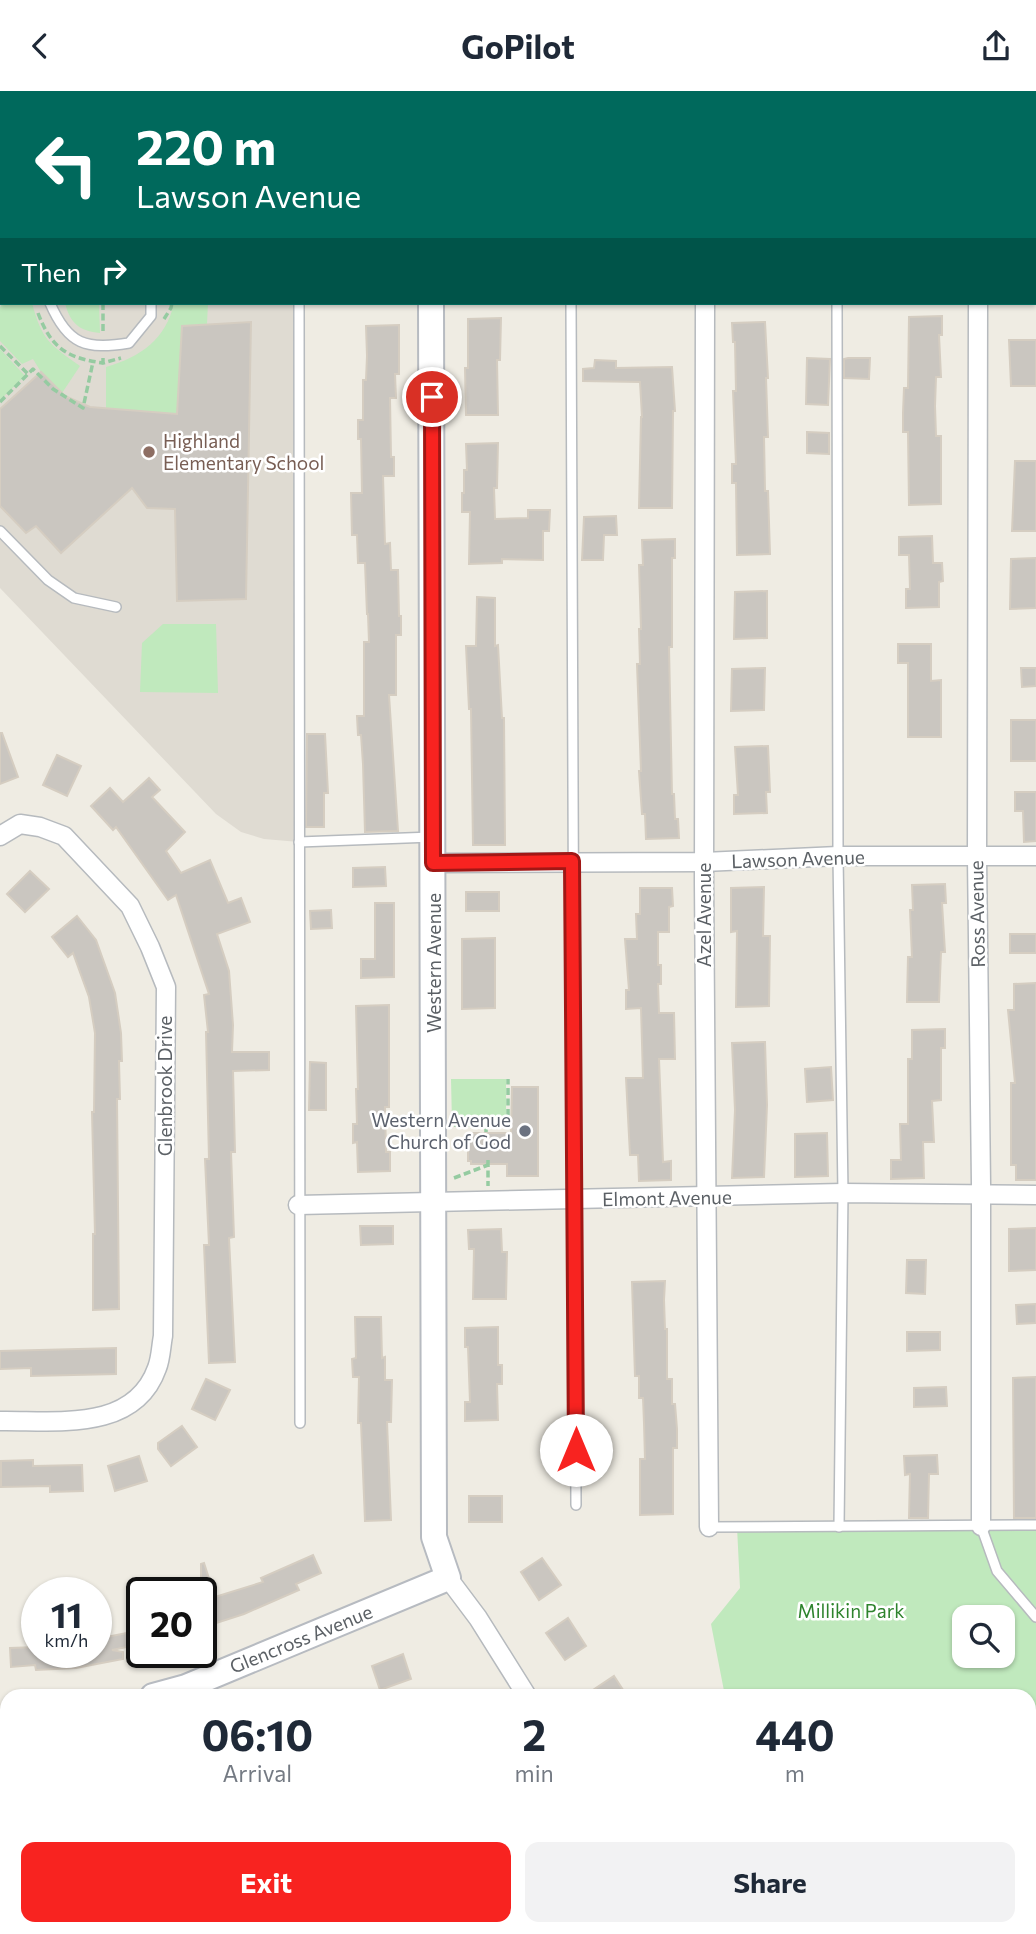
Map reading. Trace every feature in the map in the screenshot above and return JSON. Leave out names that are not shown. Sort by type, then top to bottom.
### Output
[{"type":"street","name":"Western Avenue","points":[[431,305],[435,1537],[448,1579]]},
{"type":"street","name":"Azel Avenue","points":[[705,305],[705,1197],[709,1527]]},
{"type":"street","name":"Ross Avenue","points":[[978,305],[976,858],[981,1194],[981,1526]]},
{"type":"street","name":"Glenbrook Drive","points":[[0,836],[20,824],[40,827],[64,836],[130,906],[166,987],[163,1336],[157,1368],[144,1391],[118,1412],[90,1420],[0,1420]]},
{"type":"street","name":"Lawson Avenue","points":[[433,863],[704,862],[838,856],[1036,856]]},
{"type":"street","name":"Elmont Avenue","points":[[298,1205],[843,1193],[1036,1195]]},
{"type":"street","name":"Glencross Avenue","points":[[194,1689],[448,1579]]},
{"type":"street","points":[[448,1579],[478,1618],[523,1689]]},
{"type":"lane","points":[[51,305],[58,323],[72,337],[88,346],[106,347],[129,343],[151,316],[152,305]]},
{"type":"lane","points":[[299,305],[300,1423]]},
{"type":"lane","points":[[571,305],[576,1505]]},
{"type":"lane","points":[[837,305],[838,856],[843,1193],[839,1527]]},
{"type":"lane","points":[[0,531],[48,580],[74,598],[116,607]]},
{"type":"lane","points":[[299,842],[434,837]]},
{"type":"lane","points":[[709,1527],[1036,1525]]},
{"type":"lane","points":[[981,1526],[997,1571],[1036,1617]]},
{"type":"path","points":[[0,346],[29,374]]},
{"type":"path","points":[[0,402],[33,369],[53,389],[83,408],[93,362]]},
{"type":"path","points":[[457,1125],[508,1125],[508,1079]]},
{"type":"path","points":[[486,1125],[486,1133]]},
{"type":"path","points":[[457,1177],[488,1163],[488,1188]]},
{"type":"shaded area","name":"Highland Elementary School","points":[[0,305],[299,305],[299,842],[264,839],[241,832],[216,814],[0,588]]},
{"type":"green space","points":[[33,305],[39,325],[48,340],[80,366],[62,393],[41,372],[33,359],[22,364],[0,341],[0,307]]},
{"type":"green space","points":[[66,305],[99,305],[100,333],[81,328],[70,316]]},
{"type":"green space","points":[[173,305],[208,305],[207,324],[182,326],[177,414],[106,409],[106,367],[130,358],[150,345],[165,327]]},
{"type":"green space","points":[[0,349],[25,376],[0,400]]},
{"type":"green space","points":[[163,624],[216,624],[218,693],[140,692],[142,643]]},
{"type":"green space","points":[[451,1079],[506,1079],[506,1122],[452,1123]]},
{"type":"green space","name":"Millikin Park","points":[[1036,1525],[1036,1689],[724,1689],[711,1624],[740,1588],[737,1527]]},
{"type":"building","points":[[942,316],[942,335],[939,335],[941,377],[936,377],[935,406],[936,436],[941,436],[941,504],[909,505],[908,432],[903,432],[903,413],[904,388],[908,388],[909,317]]},
{"type":"building","points":[[501,318],[500,360],[497,360],[498,415],[466,415],[468,319]]},
{"type":"building","points":[[251,322],[246,599],[177,601],[175,509],[147,508],[132,488],[61,553],[36,526],[26,533],[0,506],[0,409],[41,372],[65,396],[90,407],[177,414],[182,326]]},
{"type":"building","points":[[765,322],[768,437],[764,437],[765,491],[768,491],[770,554],[737,555],[736,483],[732,483],[732,464],[736,464],[733,391],[736,391],[732,323]]},
{"type":"building","points":[[399,325],[399,374],[395,374],[396,398],[390,398],[394,476],[383,476],[385,544],[390,543],[391,570],[398,570],[401,616],[401,635],[396,635],[396,695],[389,695],[398,831],[365,832],[361,735],[358,735],[357,716],[364,716],[364,642],[369,642],[368,614],[365,563],[358,563],[357,535],[352,535],[351,493],[362,493],[358,420],[363,420],[366,326]]},
{"type":"building","points":[[1009,340],[1036,340],[1036,386],[1011,386]]},
{"type":"building","points":[[807,358],[830,359],[828,405],[806,404]]},
{"type":"building","points":[[870,358],[869,379],[844,378],[844,359]]},
{"type":"building","points":[[595,360],[616,361],[616,368],[672,367],[675,411],[672,508],[639,508],[642,417],[640,382],[583,381],[583,369],[594,368]]},
{"type":"building","points":[[807,432],[829,433],[829,454],[807,453]]},
{"type":"building","points":[[498,443],[497,488],[494,488],[495,519],[528,518],[528,510],[550,510],[549,531],[543,531],[543,560],[502,559],[502,563],[469,564],[470,512],[462,512],[464,470],[467,470],[466,444]]},
{"type":"building","points":[[1015,461],[1036,461],[1036,531],[1012,531]]},
{"type":"building","points":[[616,516],[617,535],[604,535],[603,560],[582,560],[584,517]]},
{"type":"building","points":[[932,536],[933,563],[942,563],[943,581],[939,582],[939,607],[906,608],[906,589],[910,589],[909,555],[899,555],[899,537]]},
{"type":"building","points":[[675,539],[675,558],[672,558],[672,647],[669,647],[672,794],[679,838],[646,839],[639,771],[639,565],[643,565],[642,540]]},
{"type":"building","points":[[1036,558],[1036,608],[1010,609],[1011,559]]},
{"type":"building","points":[[767,591],[767,638],[734,639],[735,592]]},
{"type":"building","points":[[477,597],[495,598],[495,646],[498,645],[504,718],[505,845],[473,845],[471,709],[466,646],[476,646]]},
{"type":"building","points":[[898,644],[931,644],[931,681],[941,680],[941,737],[908,737],[908,663],[898,663]]},
{"type":"building","points":[[765,668],[764,710],[731,711],[732,669]]},
{"type":"building","points":[[1021,668],[1036,668],[1036,686],[1022,687]]},
{"type":"building","points":[[1011,720],[1036,720],[1036,761],[1011,761]]},
{"type":"building","points":[[0,733],[18,777],[0,784]]},
{"type":"building","points":[[307,734],[325,734],[328,793],[324,793],[324,827],[306,827]]},
{"type":"building","points":[[768,746],[770,792],[766,792],[767,813],[734,814],[734,795],[738,795],[735,747]]},
{"type":"building","points":[[57,755],[81,766],[67,796],[43,785]]},
{"type":"building","points":[[149,778],[160,790],[152,797],[185,832],[166,851],[181,873],[210,860],[228,903],[241,898],[250,922],[217,934],[229,971],[232,1052],[269,1052],[269,1070],[233,1071],[235,1152],[231,1152],[234,1237],[229,1238],[235,1362],[209,1363],[204,1245],[209,1245],[205,1159],[209,1159],[208,1032],[204,995],[209,994],[176,895],[168,900],[116,827],[113,830],[91,806],[110,788],[123,802]]},
{"type":"building","points":[[1015,792],[1036,792],[1036,841],[1024,842],[1023,811],[1015,811]]},
{"type":"building","points":[[385,867],[386,886],[353,887],[353,868]]},
{"type":"building","points":[[30,871],[49,889],[25,912],[7,894]]},
{"type":"building","points":[[945,884],[946,903],[942,903],[945,952],[941,952],[939,1002],[907,1002],[908,957],[912,957],[912,885]]},
{"type":"building","points":[[764,887],[763,936],[770,936],[769,1006],[736,1007],[737,931],[731,932],[731,888]]},
{"type":"building","points":[[640,888],[672,888],[673,906],[669,907],[669,932],[658,932],[658,965],[661,965],[661,984],[658,984],[659,1013],[674,1013],[675,1059],[659,1059],[663,1162],[671,1161],[671,1180],[639,1181],[638,1155],[630,1155],[626,1078],[643,1078],[641,1008],[626,1009],[626,990],[629,990],[625,939],[637,939],[636,914],[640,914]]},
{"type":"building","points":[[466,892],[499,892],[499,911],[466,911]]},
{"type":"building","points":[[375,903],[394,903],[394,977],[361,978],[361,959],[375,959]]},
{"type":"building","points":[[331,910],[332,928],[311,929],[310,911]]},
{"type":"building","points":[[77,916],[96,940],[115,993],[121,1033],[120,1099],[117,1099],[119,1309],[93,1310],[95,1234],[92,1112],[95,1033],[89,997],[73,953],[68,957],[52,937]]},
{"type":"building","points":[[1010,934],[1036,934],[1036,953],[1010,953]]},
{"type":"building","points":[[495,938],[495,1008],[462,1009],[462,939]]},
{"type":"building","points":[[1036,983],[1036,1180],[1016,1180],[1016,1165],[1011,1165],[1011,1083],[1015,1083],[1008,1010],[1014,1010],[1014,984]]},
{"type":"building","points":[[389,1005],[389,1107],[385,1107],[386,1152],[390,1152],[390,1171],[358,1172],[357,1142],[353,1143],[353,1124],[357,1124],[358,1089],[356,1006]]},
{"type":"building","points":[[945,1029],[945,1048],[941,1048],[941,1100],[932,1101],[934,1142],[923,1142],[924,1178],[891,1179],[891,1160],[901,1160],[900,1124],[908,1124],[908,1059],[912,1059],[912,1030]]},
{"type":"building","points":[[765,1042],[767,1105],[764,1177],[732,1178],[735,1110],[732,1043]]},
{"type":"building","points":[[310,1062],[326,1063],[326,1110],[309,1110]]},
{"type":"building","points":[[831,1067],[833,1100],[807,1102],[805,1069]]},
{"type":"building","name":"Western Avenue Church of God","points":[[512,1087],[538,1087],[538,1176],[507,1176],[507,1164],[471,1164],[471,1161],[468,1161],[468,1133],[511,1133]]},
{"type":"building","points":[[827,1133],[828,1176],[795,1177],[795,1134]]},
{"type":"building","points":[[360,1226],[393,1226],[393,1244],[361,1245]]},
{"type":"building","points":[[1036,1228],[1036,1270],[1009,1271],[1009,1229]]},
{"type":"building","points":[[501,1229],[502,1252],[507,1252],[506,1299],[473,1299],[474,1249],[469,1249],[468,1230]]},
{"type":"building","points":[[907,1260],[926,1260],[925,1294],[906,1293]]},
{"type":"building","points":[[665,1281],[667,1379],[672,1379],[672,1404],[675,1404],[677,1429],[677,1448],[673,1448],[673,1514],[640,1515],[640,1459],[645,1459],[644,1423],[643,1398],[639,1398],[639,1376],[635,1376],[632,1282]]},
{"type":"building","points":[[1036,1304],[1036,1323],[1017,1324],[1016,1305]]},
{"type":"building","points":[[355,1317],[381,1317],[385,1380],[392,1380],[391,1422],[387,1422],[391,1520],[365,1521],[361,1423],[358,1423],[359,1377],[353,1377],[352,1359],[356,1358]]},
{"type":"building","points":[[498,1327],[498,1365],[502,1365],[502,1384],[497,1384],[498,1420],[465,1421],[465,1402],[470,1402],[465,1328]]},
{"type":"building","points":[[907,1332],[940,1332],[940,1350],[907,1351]]},
{"type":"building","points":[[116,1348],[116,1374],[31,1376],[31,1368],[0,1369],[0,1351]]},
{"type":"building","points":[[1036,1377],[1036,1518],[1014,1518],[1013,1378]]},
{"type":"building","points":[[206,1379],[230,1390],[215,1420],[192,1409]]},
{"type":"building","points":[[946,1387],[947,1406],[914,1407],[914,1388]]},
{"type":"building","points":[[182,1426],[197,1447],[171,1466],[158,1449],[158,1443]]},
{"type":"building","points":[[937,1455],[938,1474],[929,1474],[928,1518],[909,1518],[910,1474],[905,1475],[904,1456]]},
{"type":"building","points":[[139,1456],[147,1481],[115,1491],[108,1466]]},
{"type":"building","points":[[33,1460],[33,1466],[82,1465],[83,1491],[50,1492],[50,1486],[1,1487],[1,1461]]},
{"type":"building","points":[[469,1496],[502,1496],[502,1522],[469,1522]]},
{"type":"building","points":[[313,1555],[321,1573],[296,1584],[299,1590],[217,1623],[217,1596],[263,1582],[261,1578]]},
{"type":"building","points":[[542,1558],[561,1585],[539,1600],[521,1572]]},
{"type":"building","points":[[204,1563],[209,1577],[201,1577],[201,1564]]},
{"type":"building","points":[[568,1618],[586,1646],[565,1660],[546,1633]]},
{"type":"building","points":[[126,1633],[126,1647],[112,1650],[112,1636]]},
{"type":"building","points":[[10,1648],[21,1648],[21,1666],[11,1667]]},
{"type":"building","points":[[112,1650],[123,1652],[123,1659],[112,1661]]},
{"type":"building","points":[[403,1654],[411,1679],[380,1689],[372,1666]]},
{"type":"building","points":[[36,1668],[76,1668],[36,1670]]},
{"type":"building","points":[[614,1676],[622,1689],[594,1689]]},
{"type":"place","name":"Highland Elementary School","points":[[149,452]]},
{"type":"place","name":"Western Avenue Church of God","points":[[525,1131]]},
{"type":"route","points":[[432,397],[433,863],[572,861],[576,1450]]}]
